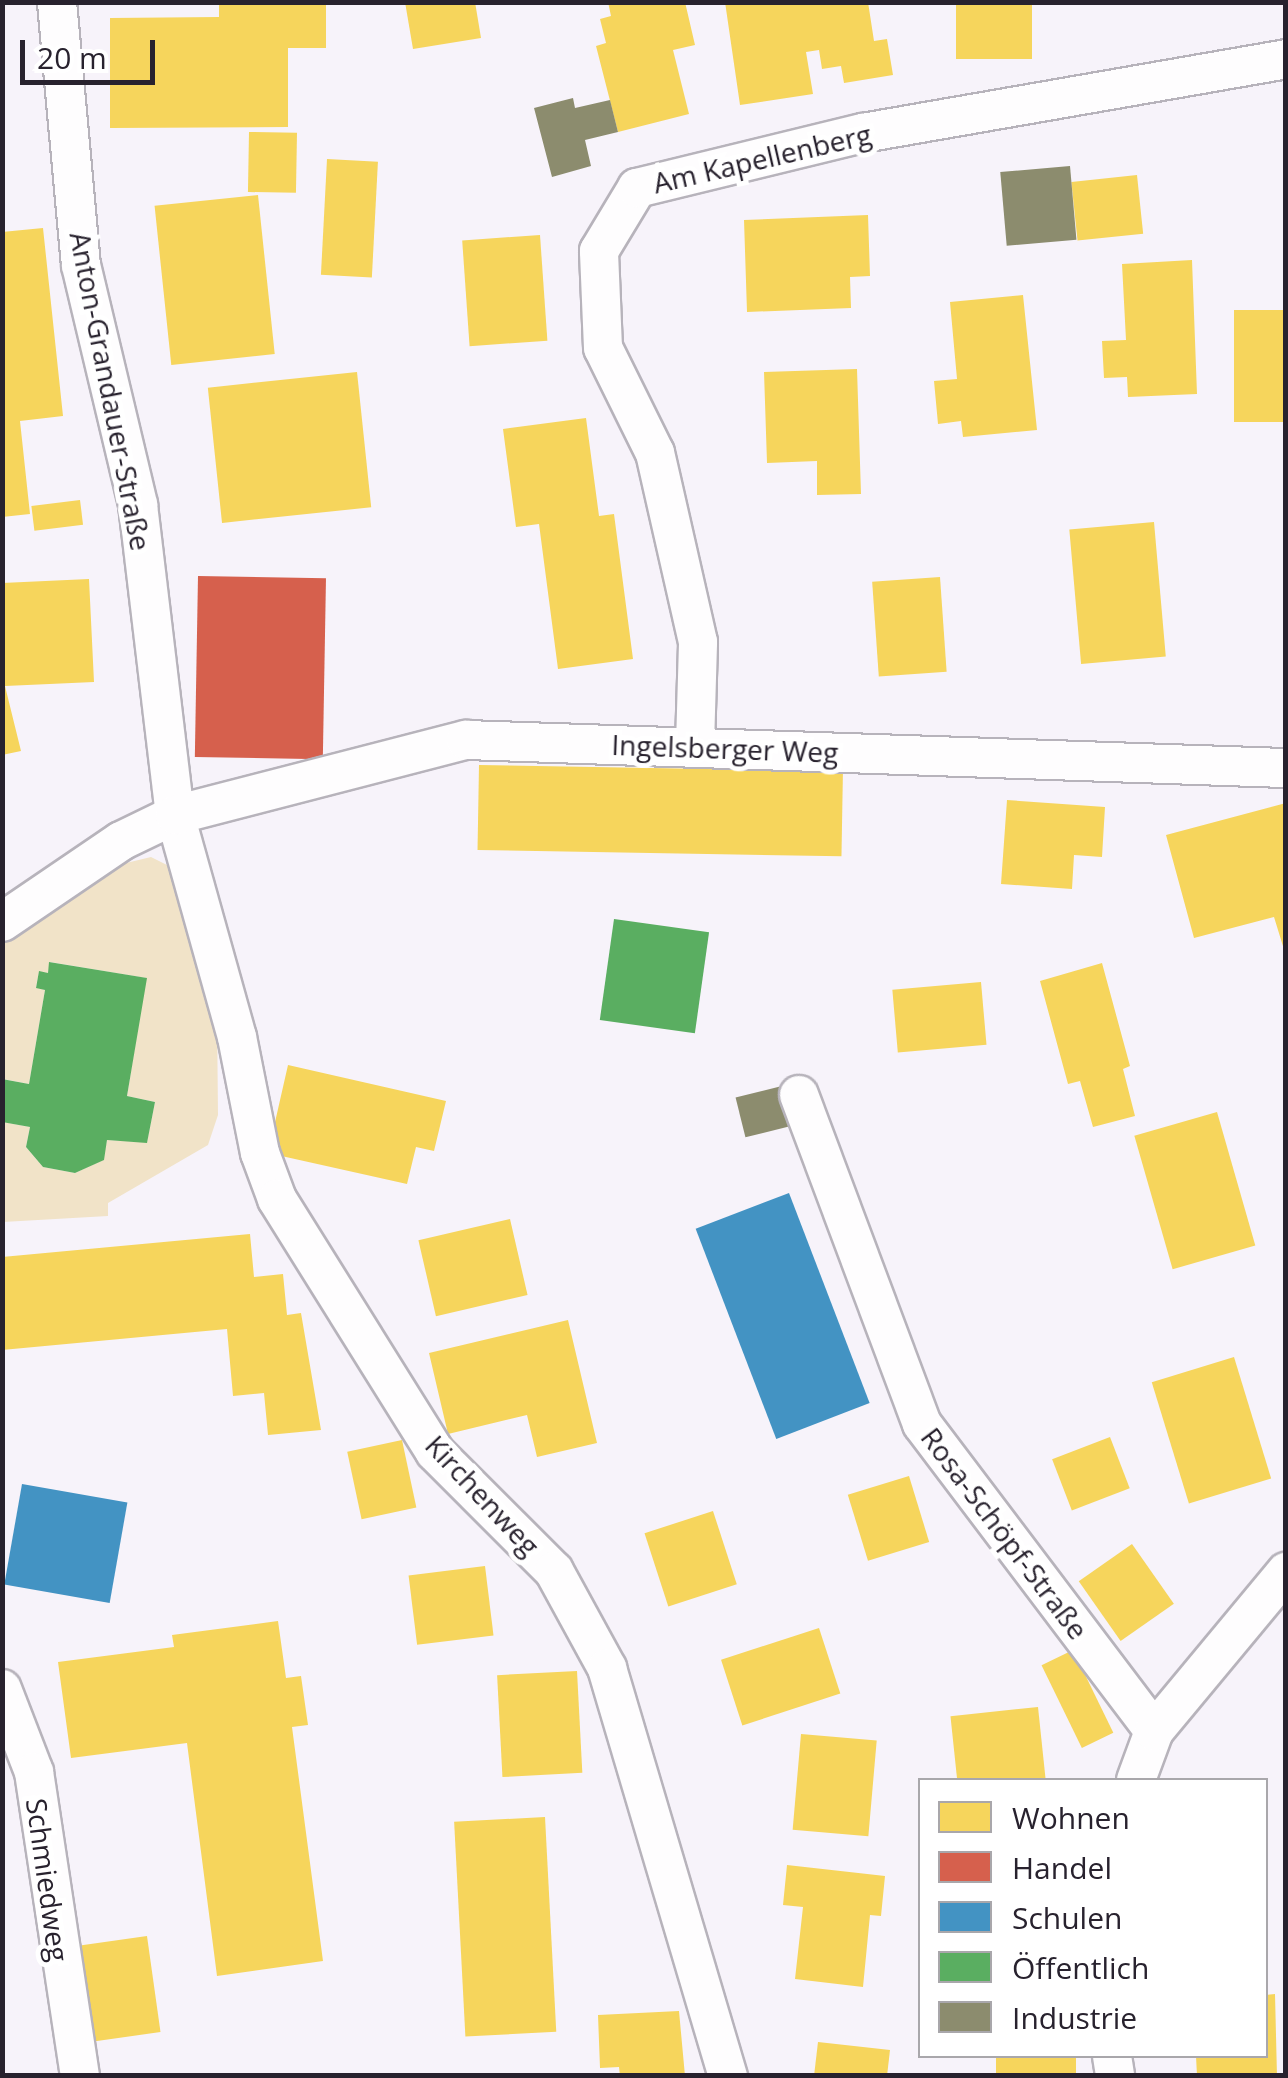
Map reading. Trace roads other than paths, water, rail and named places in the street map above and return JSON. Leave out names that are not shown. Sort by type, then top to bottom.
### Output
[{"type":"street","name":"Anton-Grandauer-Straße","points":[[57,2],[81,265],[138,505],[174,815]]},
{"type":"street","name":"Am Kapellenberg","points":[[695,745],[698,642],[660,472],[603,348],[599,252],[637,188],[863,132],[1286,59]]},
{"type":"street","name":"Ingelsberger Weg","points":[[174,815],[466,740],[695,745],[1157,768],[1286,768]]},
{"type":"street","points":[[2,922],[121,841],[174,815]]},
{"type":"street","name":"Kirchenweg","points":[[174,815],[237,1037],[260,1153],[278,1199],[435,1452],[554,1571],[607,1668],[728,2076]]},
{"type":"street","name":"Rosa-Schöpf-Straße","points":[[799,1095],[922,1424],[1154,1731]]},
{"type":"street","points":[[1137,1778],[1154,1731],[1286,1572]]},
{"type":"street","name":"Schmiedweg","points":[[2,1688],[34,1772],[80,2076]]}]
